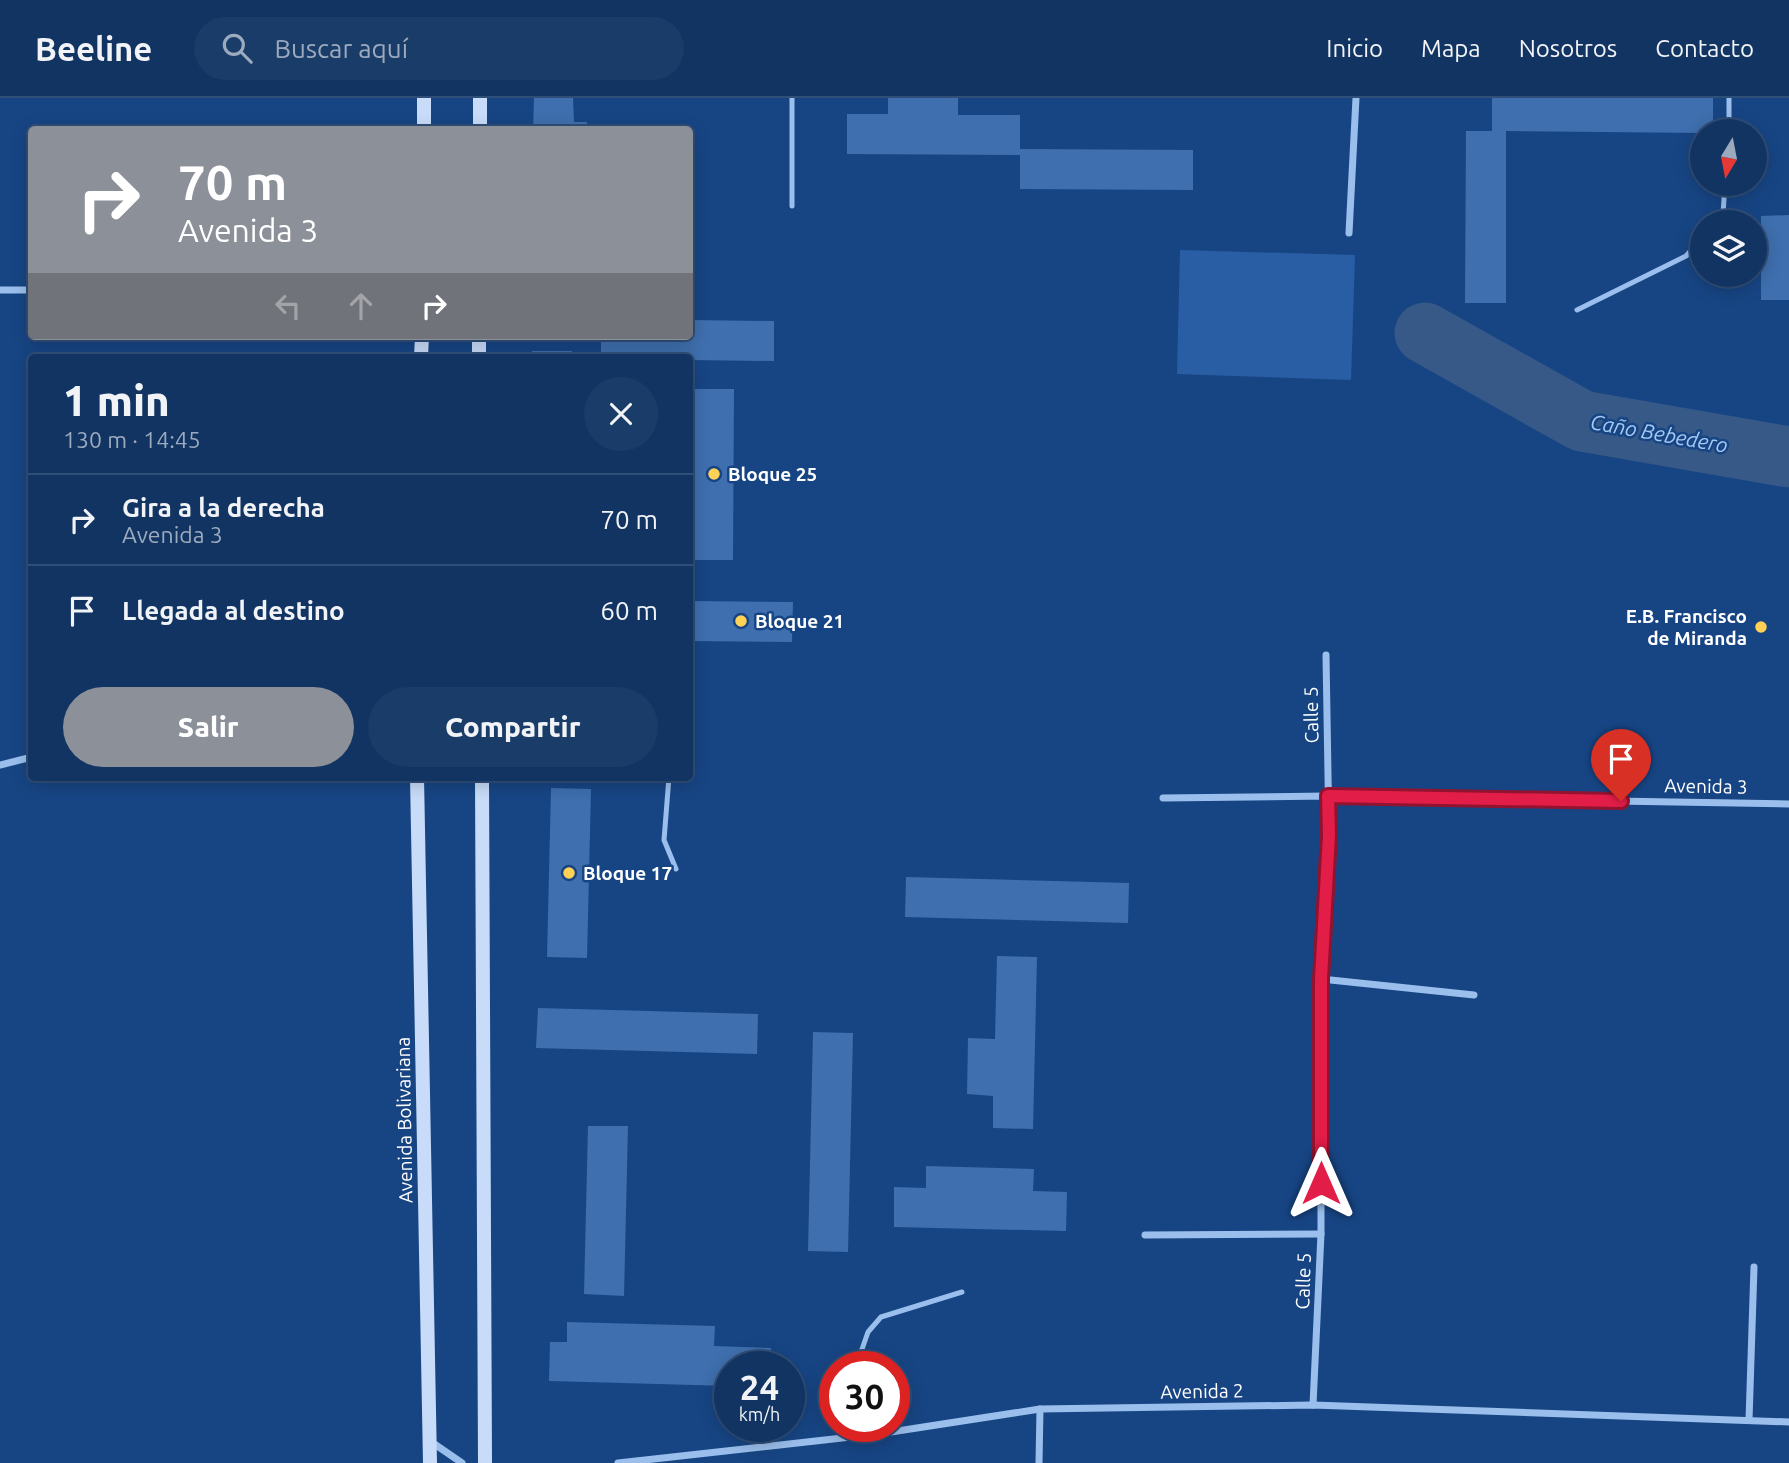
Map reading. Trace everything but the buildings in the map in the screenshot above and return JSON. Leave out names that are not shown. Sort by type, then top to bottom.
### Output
[{"type":"street","points":[[424,98],[424,126]]},
{"type":"street","points":[[480,98],[480,126]]},
{"type":"street","points":[[1349,233],[1356,98]]},
{"type":"street","points":[[0,290],[28,290]]},
{"type":"street","name":"Calle 5","points":[[1313,1405],[1321,1234],[1321,979],[1329,835],[1326,655]]},
{"type":"street","points":[[0,765],[28,758]]},
{"type":"street","name":"Avenida Bolivariana","points":[[416,781],[430,1463]]},
{"type":"street","points":[[482,781],[485,1463]]},
{"type":"street","name":"Avenida 3","points":[[1163,798],[1328,796],[1789,804]]},
{"type":"street","points":[[1321,979],[1474,995]]},
{"type":"street","points":[[1145,1235],[1321,1234]]},
{"type":"street","points":[[1749,1420],[1754,1267]]},
{"type":"street","name":"Avenida 2","points":[[910,1426],[1040,1409],[1313,1405],[1789,1422]]},
{"type":"street","points":[[1039,1463],[1040,1409]]},
{"type":"street","name":"Avenida 2","points":[[618,1463],[819,1437]]},
{"type":"street","points":[[429,1441],[462,1463]]},
{"type":"lane","points":[[792,98],[792,206]]},
{"type":"lane","points":[[1729,98],[1729,119]]},
{"type":"lane","points":[[1577,310],[1686,256],[1690,252]]},
{"type":"lane","points":[[669,781],[664,840],[677,869]]},
{"type":"lane","points":[[861,1351],[868,1332],[881,1317],[962,1292]]},
{"type":"shaded area","points":[[1180,250],[1355,255],[1351,380],[1177,374]]},
{"type":"waterway","name":"Caño Bebedero","points":[[1425,333],[1582,421],[1789,457]]},
{"type":"place","name":"Bloque 25","points":[[714,474]]},
{"type":"place","name":"Bloque 21","points":[[741,621]]},
{"type":"place","name":"E.B. Francisco de Miranda","points":[[1761,627]]},
{"type":"place","name":"Bloque 17","points":[[569,873]]},
{"type":"route","points":[[1321,1183],[1321,979],[1329,835],[1328,796],[1621,801]]}]
